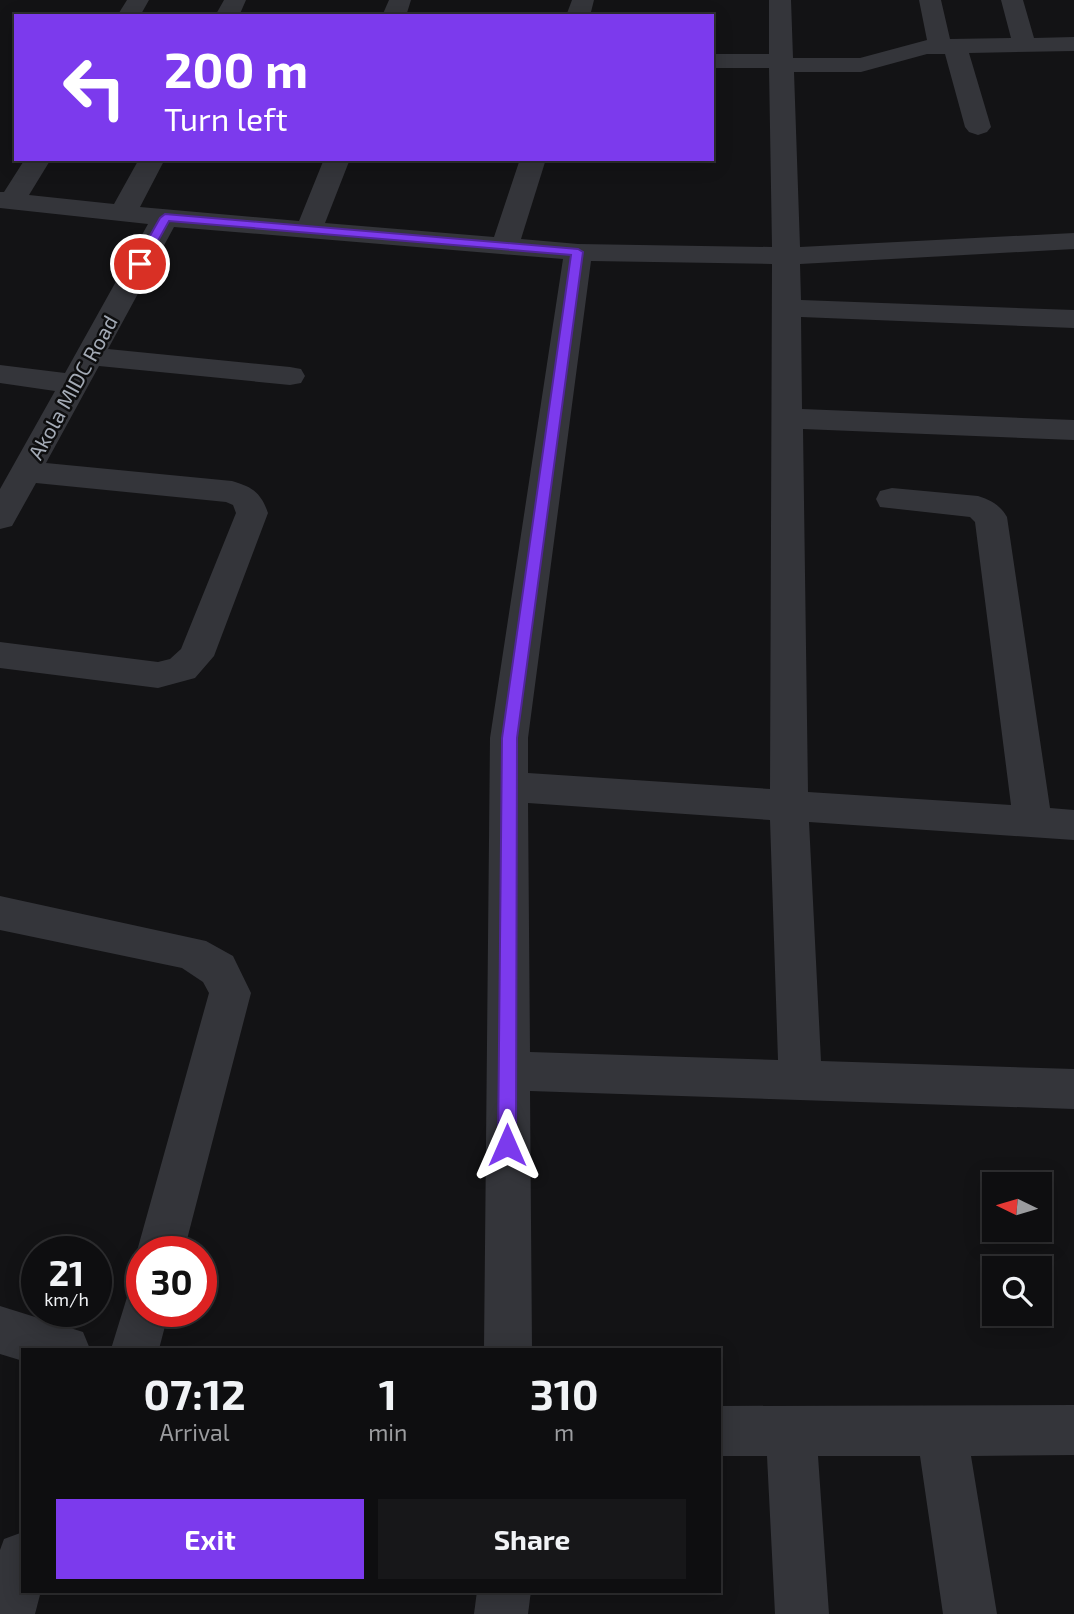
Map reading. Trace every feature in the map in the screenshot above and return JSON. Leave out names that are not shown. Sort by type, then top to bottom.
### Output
[{"type":"street","points":[[780,0],[786,256],[789,806],[800,1080]]},
{"type":"street","points":[[930,0],[978,127]]},
{"type":"street","points":[[1012,0],[1025,46]]},
{"type":"street","points":[[714,61],[861,65],[913,49],[1074,44]]},
{"type":"street","points":[[6,201],[36,161]]},
{"type":"street","points":[[123,213],[151,161]]},
{"type":"street","points":[[309,230],[336,161]]},
{"type":"street","points":[[505,246],[532,161]]},
{"type":"street","points":[[6,201],[165,218],[578,252],[786,256],[1074,241]]},
{"type":"street","name":"Akola MIDC Road","points":[[0,518],[165,218]]},
{"type":"street","points":[[508,1348],[509,738],[578,252]]},
{"type":"street","points":[[786,308],[1074,319]]},
{"type":"street","points":[[89,356],[290,376]]},
{"type":"street","points":[[0,374],[74,384]]},
{"type":"street","points":[[787,418],[1074,430]]},
{"type":"street","points":[[0,655],[158,675],[182,669],[197,656],[252,513],[247,499],[232,492],[26,471]]},
{"type":"street","points":[[892,499],[978,508],[991,517],[1033,822]]},
{"type":"street","points":[[508,787],[1074,825]]},
{"type":"street","points":[[0,913],[191,953],[218,969],[230,993],[165,1236]]},
{"type":"street","points":[[507,1071],[1074,1089]]},
{"type":"street","points":[[135,1348],[141,1327]]},
{"type":"street","points":[[0,1330],[63,1348]]},
{"type":"street","points":[[942,1430],[970,1614]]},
{"type":"street","points":[[721,1431],[1074,1430]]},
{"type":"street","points":[[791,1431],[802,1614]]},
{"type":"street","points":[[8,1614],[21,1565]]},
{"type":"street","points":[[501,1614],[503,1593]]},
{"type":"route","points":[[140,264],[165,218],[578,252],[509,738],[507,1145]]}]
